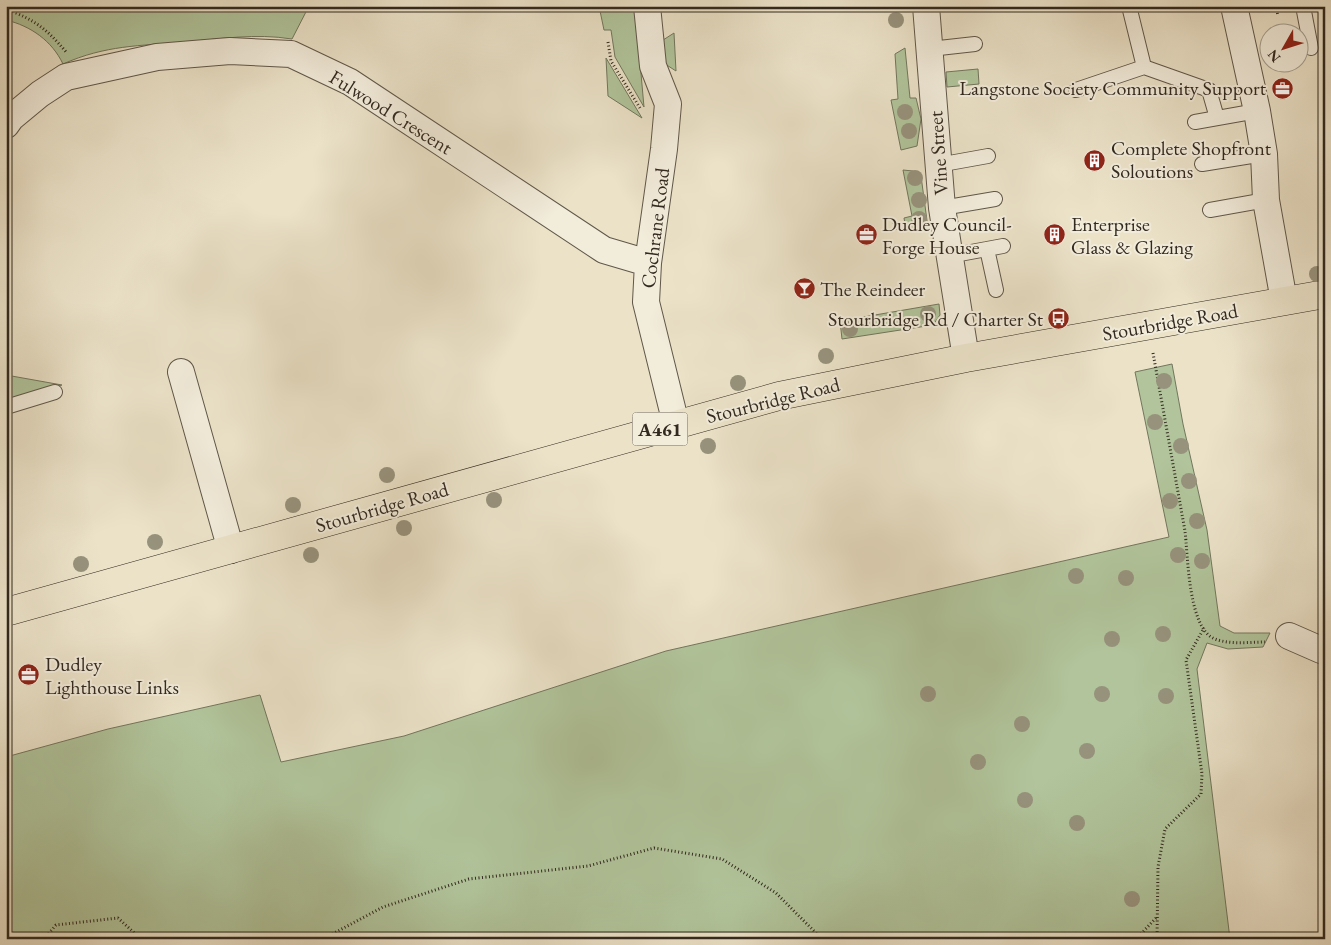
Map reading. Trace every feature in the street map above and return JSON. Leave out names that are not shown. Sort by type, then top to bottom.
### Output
[{"type":"main road","name":"Stourbridge Road","points":[[6,612],[779,396],[966,358],[1325,294]]},
{"type":"street","name":"Cochrane Road","points":[[647,6],[653,66],[668,104],[664,149],[648,263],[646,302],[676,424]]},
{"type":"street","name":"Vine Street","points":[[926,6],[942,208],[966,358]]},
{"type":"street","points":[[1234,6],[1257,110],[1264,154],[1266,200],[1284,301]]},
{"type":"street","name":"Fulwood Crescent","points":[[6,125],[11,118],[40,94],[66,78],[74,76],[157,57],[230,51],[291,54],[350,82],[604,250],[648,263]]},
{"type":"street","points":[[181,372],[231,550]]},
{"type":"street","points":[[1294,637],[1324,655]]},
{"type":"lane","points":[[1129,6],[1144,67]]},
{"type":"lane","points":[[1303,6],[1311,48]]},
{"type":"lane","points":[[930,49],[975,44]]},
{"type":"lane","points":[[1076,90],[1144,67],[1209,90],[1217,118]]},
{"type":"lane","points":[[1195,122],[1257,110]]},
{"type":"lane","points":[[1202,164],[1264,154]]},
{"type":"lane","points":[[938,165],[988,156]]},
{"type":"lane","points":[[942,208],[995,199]]},
{"type":"lane","points":[[1210,210],[1266,200]]},
{"type":"lane","points":[[949,256],[1003,246]]},
{"type":"lane","points":[[987,249],[996,290]]},
{"type":"lane","points":[[6,407],[55,392]]},
{"type":"path","points":[[1276,6],[1278,16]]},
{"type":"path","points":[[6,9],[29,18],[48,31],[71,58],[74,76]]},
{"type":"path","points":[[608,42],[611,61],[643,113]]},
{"type":"path","points":[[893,219],[896,232]]},
{"type":"path","points":[[1160,352],[1152,354],[1185,531],[1189,559],[1189,586],[1204,628],[1213,638],[1232,643],[1294,637]]},
{"type":"path","points":[[1157,939],[1158,867],[1165,829],[1201,794],[1202,774],[1186,660],[1204,628]]},
{"type":"path","points":[[323,939],[383,907],[468,878],[588,866],[654,848],[722,859],[776,893],[822,939]]},
{"type":"path","points":[[1136,939],[1158,916]]},
{"type":"path","points":[[44,939],[56,925],[118,918],[140,939]]},
{"type":"green space","points":[[6,6],[309,6],[292,39],[278,37],[225,38],[137,46],[94,53],[63,64],[53,48],[40,36],[24,26],[6,20]]},
{"type":"green space","points":[[599,6],[635,7],[644,107],[615,57],[611,30],[604,30]]},
{"type":"green space","points":[[674,33],[676,71],[662,62],[660,42]]},
{"type":"green space","points":[[905,48],[910,98],[916,98],[921,119],[917,146],[901,150],[891,100],[898,99],[895,54]]},
{"type":"green space","points":[[606,58],[642,118],[608,96]]},
{"type":"green space","points":[[978,69],[979,84],[947,87],[946,72]]},
{"type":"green space","points":[[903,170],[913,171],[921,176],[928,228],[906,230],[904,218],[912,216]]},
{"type":"green space","points":[[939,304],[940,315],[933,325],[842,339],[840,321]]},
{"type":"green space","points":[[1172,364],[1183,424],[1207,530],[1220,626],[1234,633],[1270,633],[1263,647],[1228,649],[1207,643],[1197,669],[1230,939],[6,939],[6,757],[108,729],[260,695],[281,762],[404,736],[666,651],[1169,537],[1135,372]]},
{"type":"green space","points":[[6,375],[62,385],[6,400]]},
{"type":"place","name":"Langstone Society Community Support","points":[[1282,88]]},
{"type":"place","name":"Complete Shopfront Soloutions","points":[[1095,160]]},
{"type":"place","name":"Dudley Council- Forge House","points":[[866,235]]},
{"type":"place","name":"Enterprise Glass & Glazing","points":[[1055,235]]},
{"type":"place","name":"The Reindeer","points":[[804,289]]},
{"type":"place","name":"Stourbridge Rd / Charter St","points":[[1059,319]]},
{"type":"place","name":"Dudley Lighthouse Links","points":[[29,675]]}]
